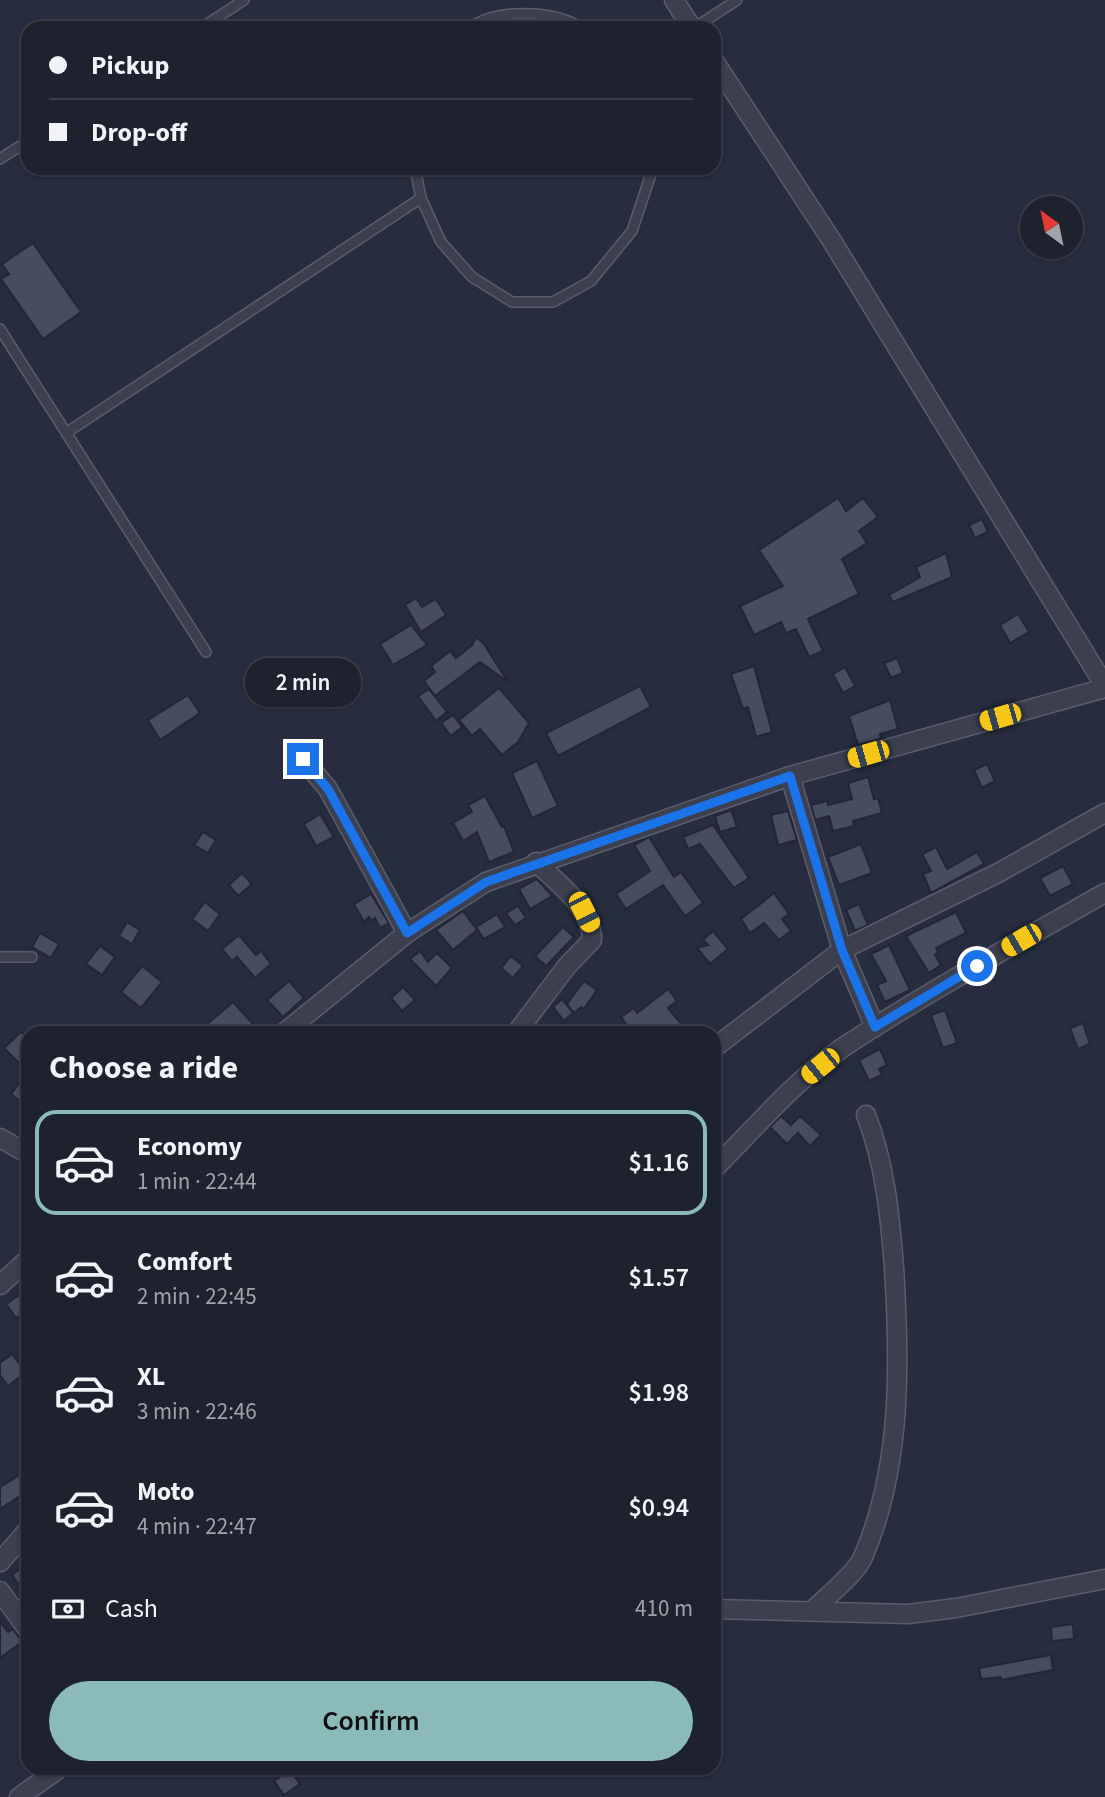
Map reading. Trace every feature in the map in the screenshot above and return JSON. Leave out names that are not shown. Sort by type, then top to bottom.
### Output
[{"type":"street","points":[[674,0],[688,21]]},
{"type":"street","points":[[292,1026],[407,933],[486,882],[536,862],[790,776],[1105,687],[832,241],[721,72]]},
{"type":"street","points":[[303,759],[328,789],[407,933]]},
{"type":"street","points":[[790,776],[842,950],[875,1027]]},
{"type":"street","points":[[721,1043],[842,950],[998,873],[1105,813]]},
{"type":"street","points":[[522,1026],[567,966],[592,940],[592,927],[584,912],[536,862]]},
{"type":"street","points":[[721,1162],[801,1081],[875,1027],[1105,893]]},
{"type":"street","points":[[812,1611],[862,1561],[880,1507],[894,1426],[900,1351],[890,1213],[873,1133],[866,1115]]},
{"type":"street","points":[[0,1138],[21,1150]]},
{"type":"street","points":[[0,1285],[21,1266]]},
{"type":"street","points":[[0,1562],[21,1538]]},
{"type":"street","points":[[721,1609],[908,1614],[956,1608],[1105,1579]]},
{"type":"street","points":[[0,1591],[21,1620]]},
{"type":"street","points":[[19,1797],[50,1775]]},
{"type":"lane","points":[[212,21],[244,0]]},
{"type":"lane","points":[[704,21],[737,0]]},
{"type":"lane","points":[[484,21],[533,12],[561,21]]},
{"type":"lane","points":[[0,159],[21,146]]},
{"type":"lane","points":[[416,175],[421,198],[441,242],[472,276],[512,302],[553,302],[591,281],[632,231],[651,175]]},
{"type":"lane","points":[[66,433],[421,198]]},
{"type":"lane","points":[[0,329],[206,652]]},
{"type":"lane","points":[[0,957],[32,957]]},
{"type":"building","points":[[33,243],[81,312],[43,339],[1,279],[9,274],[2,264]]},
{"type":"building","points":[[838,498],[846,511],[863,498],[878,517],[859,531],[867,543],[842,559],[859,594],[808,619],[823,651],[809,657],[796,629],[786,633],[781,622],[754,635],[740,606],[783,586],[759,550]]},
{"type":"building","points":[[982,519],[988,532],[975,538],[969,525]]},
{"type":"building","points":[[946,553],[952,577],[893,602],[889,595],[920,577],[916,567]]},
{"type":"building","points":[[416,598],[422,607],[436,599],[446,615],[421,632],[405,605]]},
{"type":"building","points":[[1018,614],[1029,632],[1010,643],[1000,625]]},
{"type":"building","points":[[411,625],[427,645],[393,665],[380,644]]},
{"type":"building","points":[[476,637],[484,644],[508,682],[480,662],[435,696],[424,681],[435,672],[431,666],[450,651],[456,658],[472,645]]},
{"type":"building","points":[[897,658],[903,673],[891,678],[884,663]]},
{"type":"building","points":[[754,666],[772,732],[756,737],[748,707],[743,709],[731,674]]},
{"type":"building","points":[[845,667],[855,686],[843,693],[833,674]]},
{"type":"building","points":[[640,686],[651,707],[558,756],[546,733]]},
{"type":"building","points":[[499,688],[529,723],[518,742],[502,755],[480,729],[472,736],[459,720]]},
{"type":"building","points":[[429,689],[447,712],[436,721],[418,696]]},
{"type":"building","points":[[188,695],[200,713],[160,740],[148,720]]},
{"type":"building","points":[[890,700],[898,729],[880,734],[881,739],[858,745],[849,716]]},
{"type":"building","points":[[453,715],[462,727],[451,736],[441,723]]},
{"type":"building","points":[[537,761],[558,806],[532,818],[512,773]]},
{"type":"building","points":[[987,764],[995,781],[982,788],[974,770]]},
{"type":"building","points":[[868,777],[874,799],[878,798],[882,813],[853,821],[854,826],[833,831],[829,816],[815,820],[811,805],[827,801],[828,805],[852,799],[848,783]]},
{"type":"building","points":[[485,796],[502,827],[504,826],[514,852],[489,862],[477,832],[463,841],[453,823],[472,812],[468,805]]},
{"type":"building","points":[[731,810],[737,827],[720,832],[715,816]]},
{"type":"building","points":[[788,811],[797,840],[778,845],[771,815]]},
{"type":"building","points":[[320,814],[334,837],[316,846],[304,824]]},
{"type":"building","points":[[713,825],[749,878],[734,888],[700,844],[688,849],[683,837]]},
{"type":"building","points":[[203,832],[216,840],[208,853],[194,845]]},
{"type":"building","points":[[649,837],[674,877],[681,872],[703,903],[685,916],[663,885],[626,909],[616,894],[650,871],[634,845]]},
{"type":"building","points":[[861,844],[872,873],[839,885],[828,857]]},
{"type":"building","points":[[936,847],[947,869],[977,852],[984,864],[931,893],[923,874],[931,871],[922,854]]},
{"type":"building","points":[[1063,866],[1073,884],[1050,896],[1040,878]]},
{"type":"building","points":[[242,873],[252,884],[238,896],[229,885]]},
{"type":"building","points":[[537,879],[552,896],[530,909],[519,889]]},
{"type":"building","points":[[774,893],[789,914],[782,919],[791,931],[779,940],[764,923],[750,933],[741,919]]},
{"type":"building","points":[[371,894],[389,923],[380,928],[375,918],[372,921],[369,917],[364,922],[354,904]]},
{"type":"building","points":[[205,902],[220,914],[208,931],[192,919]]},
{"type":"building","points":[[859,904],[868,925],[855,931],[846,910]]},
{"type":"building","points":[[518,906],[526,918],[515,925],[506,913]]},
{"type":"building","points":[[463,911],[477,930],[453,950],[436,930]]},
{"type":"building","points":[[956,912],[966,933],[936,948],[938,952],[935,955],[941,965],[929,973],[906,936]]},
{"type":"building","points":[[497,914],[505,927],[484,939],[476,927]]},
{"type":"building","points":[[127,922],[140,930],[132,944],[119,936]]},
{"type":"building","points":[[563,927],[574,937],[546,966],[535,956]]},
{"type":"building","points":[[713,931],[728,949],[710,964],[697,948],[708,945],[703,940]]},
{"type":"building","points":[[40,933],[59,944],[51,958],[32,947]]},
{"type":"building","points":[[239,935],[256,955],[261,951],[271,964],[255,978],[237,957],[232,961],[222,949]]},
{"type":"building","points":[[889,945],[910,990],[885,1002],[877,985],[886,981],[871,954]]},
{"type":"building","points":[[100,946],[115,957],[102,975],[86,964]]},
{"type":"building","points":[[420,951],[428,962],[437,953],[452,968],[436,986],[410,959]]},
{"type":"building","points":[[511,956],[523,966],[513,978],[501,968]]},
{"type":"building","points":[[142,966],[162,982],[141,1008],[121,992]]},
{"type":"building","points":[[289,981],[304,998],[283,1017],[267,1000]]},
{"type":"building","points":[[584,981],[597,990],[584,1009],[581,1007],[574,1013],[567,1004]]},
{"type":"building","points":[[403,987],[415,1000],[402,1011],[391,998]]},
{"type":"building","points":[[668,989],[677,1001],[668,1008],[683,1026],[628,1026],[621,1017],[634,1008],[637,1013]]},
{"type":"building","points":[[562,999],[573,1013],[564,1021],[553,1007]]},
{"type":"building","points":[[233,1002],[255,1026],[205,1026]]},
{"type":"building","points":[[945,1010],[957,1043],[943,1048],[931,1015]]},
{"type":"building","points":[[1083,1023],[1090,1044],[1078,1049],[1070,1028]]},
{"type":"building","points":[[21,1032],[21,1065],[4,1048]]},
{"type":"building","points":[[880,1049],[887,1065],[879,1069],[882,1075],[869,1081],[859,1060]]},
{"type":"building","points":[[21,1081],[21,1102],[11,1094]]},
{"type":"building","points":[[781,1116],[791,1125],[800,1116],[821,1135],[810,1146],[798,1133],[787,1144],[770,1127]]},
{"type":"building","points":[[21,1294],[21,1315],[16,1318],[6,1304]]},
{"type":"building","points":[[12,1354],[21,1366],[21,1376],[8,1386],[0,1375],[0,1363]]},
{"type":"building","points":[[21,1474],[21,1496],[0,1509],[0,1487]]},
{"type":"building","points":[[21,1568],[21,1585],[20,1586],[12,1575]]},
{"type":"building","points":[[0,1622],[8,1632],[13,1629],[21,1643],[0,1658]]},
{"type":"building","points":[[1073,1624],[1074,1639],[1052,1641],[1051,1627]]},
{"type":"building","points":[[1051,1655],[1053,1670],[1001,1680],[1001,1677],[981,1679],[979,1668]]},
{"type":"building","points":[[283,1775],[294,1775],[300,1784],[284,1795],[274,1781]]},
{"type":"route","points":[[303,759],[328,789],[407,933],[486,882],[536,862],[790,776],[842,950],[875,1027],[977,966]]}]
